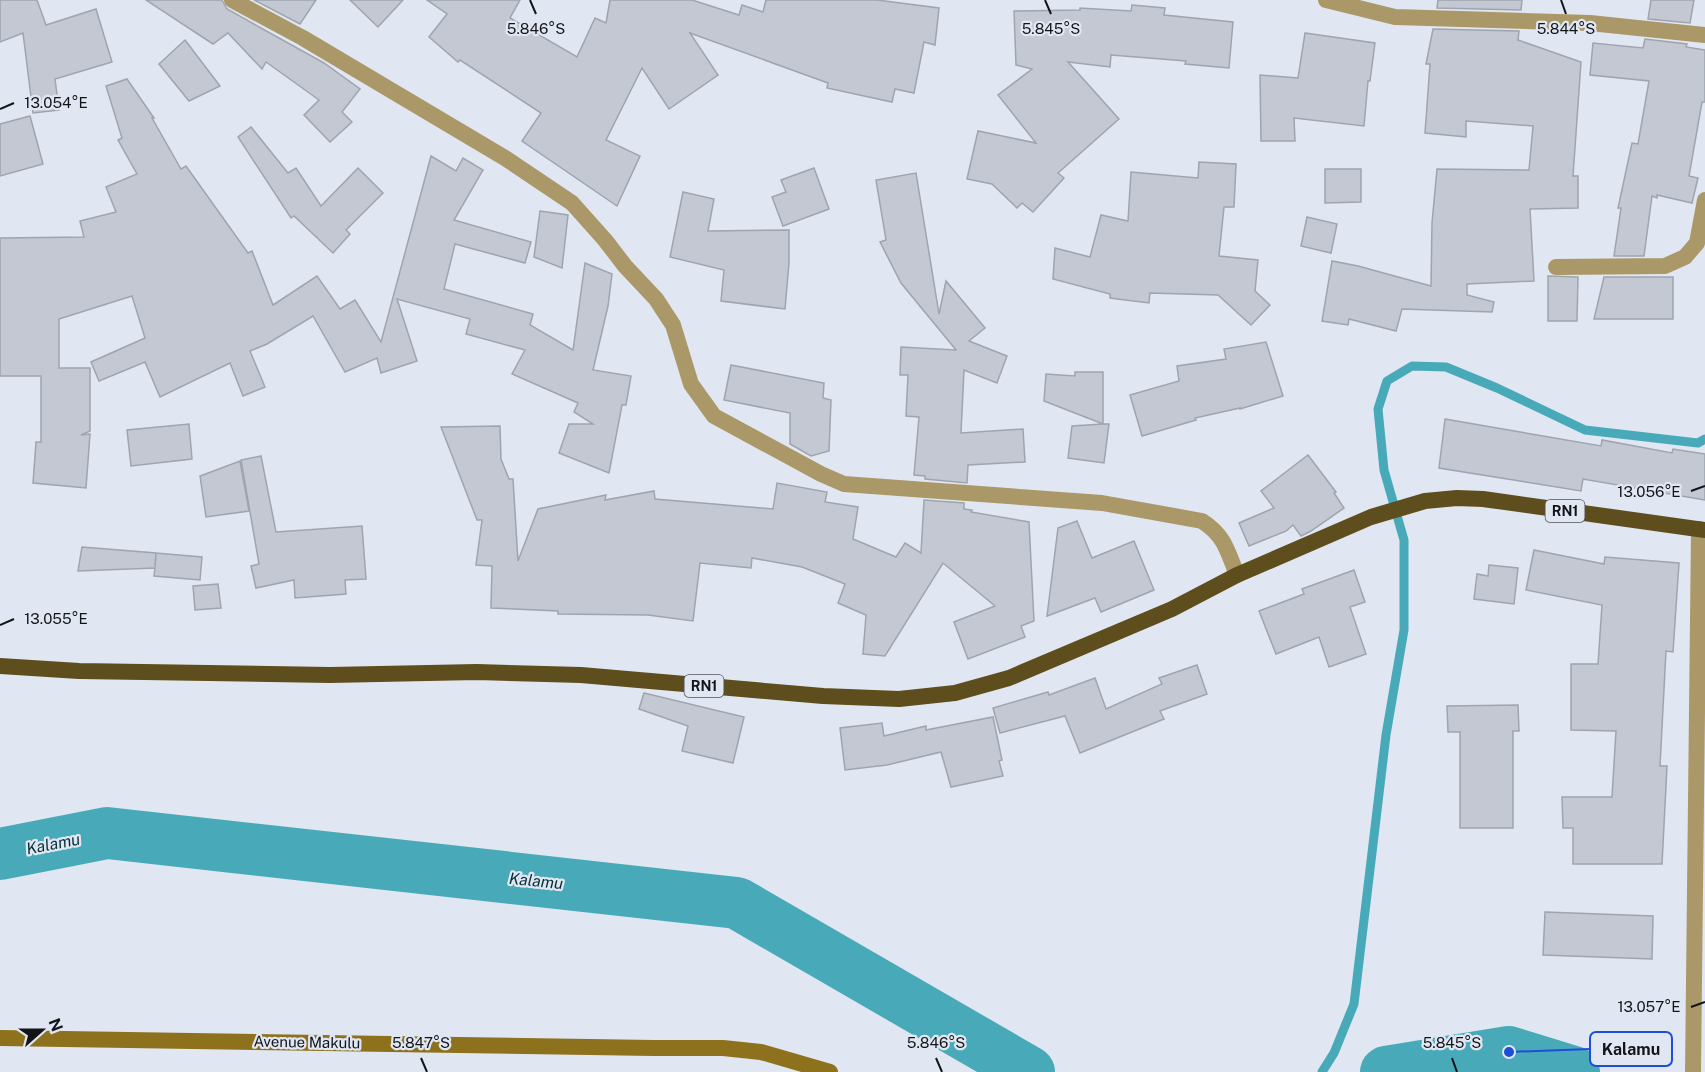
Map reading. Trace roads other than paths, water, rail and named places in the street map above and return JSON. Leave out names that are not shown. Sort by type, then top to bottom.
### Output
[{"type":"highway","name":"RN1","points":[[0,666],[79,671],[330,675],[477,672],[581,675],[823,696],[898,699],[955,693],[1009,678],[1172,609],[1237,575],[1371,517],[1425,501],[1457,498],[1483,499],[1702,530]]},
{"type":"main road","name":"Avenue Makulu","points":[[0,1038],[723,1048],[761,1052],[830,1072]]},
{"type":"street","points":[[232,0],[303,38],[506,158],[572,203],[605,240],[624,266],[657,299],[673,325],[691,384],[714,416],[844,484],[1102,503],[1202,521],[1222,537],[1237,575]]},
{"type":"street","points":[[1326,0],[1395,17],[1590,23],[1705,35]]},
{"type":"street","points":[[1556,267],[1665,266],[1685,257],[1697,243],[1705,200]]},
{"type":"street","points":[[1693,1072],[1702,530]]},
{"type":"waterway","points":[[1322,1072],[1334,1053],[1354,1004],[1386,735],[1404,630],[1404,540],[1384,470],[1378,409],[1387,381],[1412,366],[1446,367],[1497,388],[1585,430],[1698,443],[1705,439]]},
{"type":"waterway","name":"Kalamu","points":[[0,854],[107,833],[737,903],[1029,1072]]},
{"type":"waterway","name":"Kalamu","points":[[1386,1072],[1509,1052],[1574,1072]]},
{"type":"place","name":"Kalamu","points":[[1509,1052]]}]
